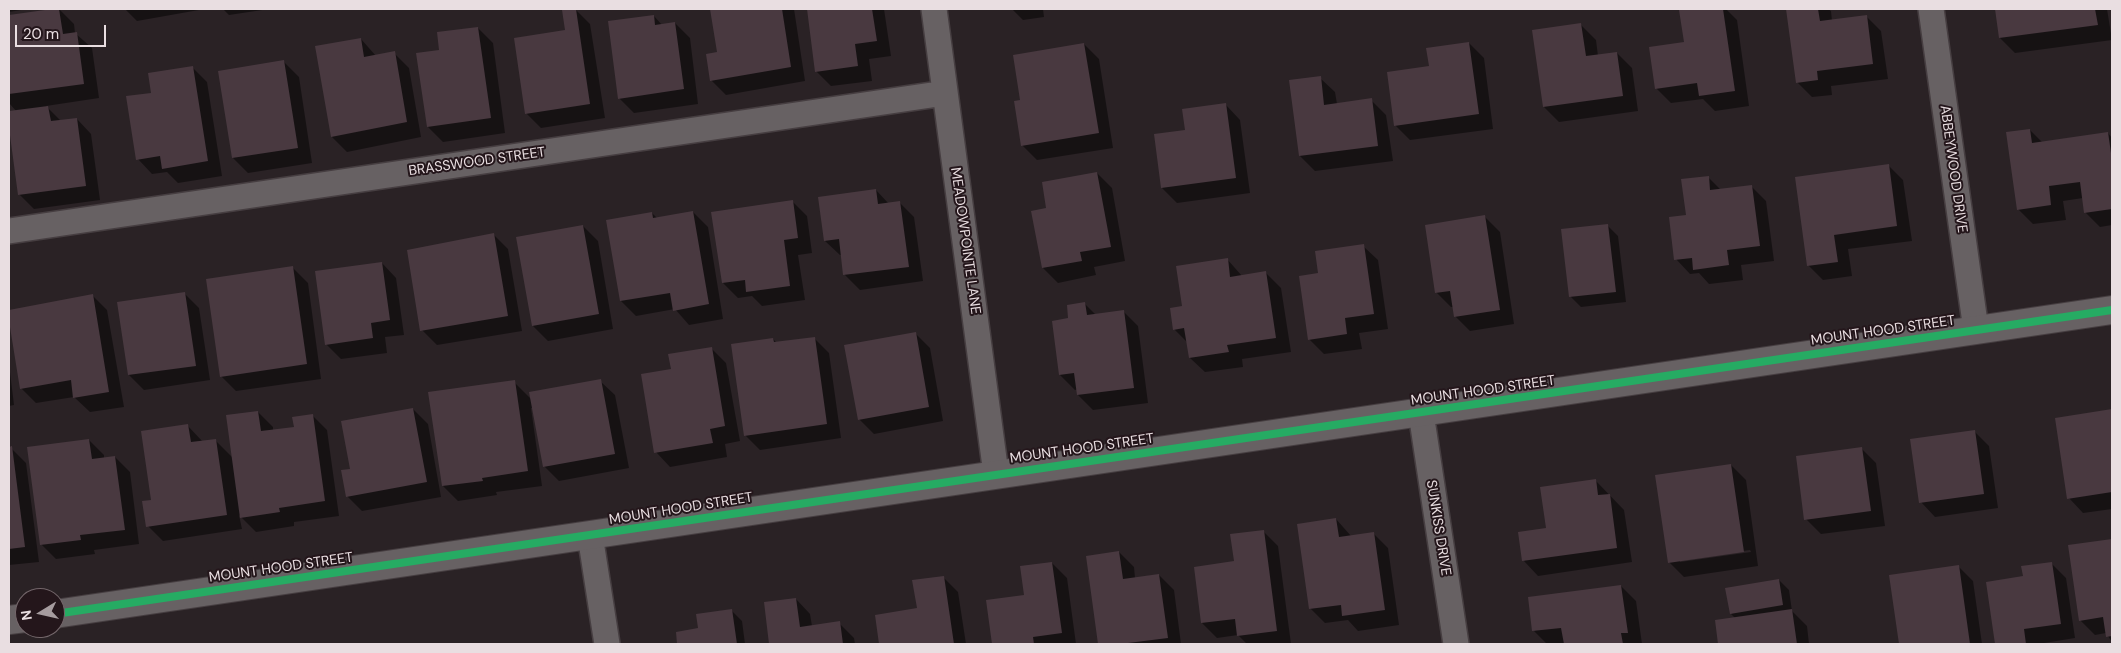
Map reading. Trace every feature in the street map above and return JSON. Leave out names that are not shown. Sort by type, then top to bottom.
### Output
[{"type":"street","name":"MEADOWPOINTE LANE","points":[[934,9],[996,474]]},
{"type":"street","name":"ABBEYWOOD DRIVE","points":[[1931,9],[1976,330]]},
{"type":"street","name":"BRASSWOOD STREET","points":[[9,231],[946,94]]},
{"type":"street","name":"MOUNT HOOD STREET","points":[[65,613],[2112,310]]},
{"type":"street","name":"SUNKISS DRIVE","points":[[1421,413],[1456,644]]},
{"type":"street","points":[[590,535],[607,644]]},
{"type":"building","points":[[59,9],[63,34],[77,32],[84,84],[9,94],[9,15]]},
{"type":"building","points":[[576,9],[590,104],[525,114],[514,38],[565,30],[562,10]]},
{"type":"building","points":[[710,9],[782,9],[791,67],[710,81],[706,54],[717,52]]},
{"type":"building","points":[[807,9],[872,9],[877,41],[855,44],[858,66],[815,72]]},
{"type":"building","points":[[1723,9],[1735,91],[1699,96],[1697,83],[1655,89],[1649,47],[1684,42],[1679,10]]},
{"type":"building","points":[[1786,9],[1818,9],[1820,21],[1867,15],[1873,64],[1817,71],[1818,80],[1796,83]]},
{"type":"building","points":[[1995,9],[2095,9],[2098,25],[1999,38]]},
{"type":"building","points":[[654,15],[655,25],[675,22],[684,89],[618,99],[608,21]]},
{"type":"building","points":[[1581,23],[1586,56],[1617,52],[1623,96],[1543,107],[1532,30]]},
{"type":"building","points":[[478,27],[491,118],[427,127],[416,53],[439,50],[437,32]]},
{"type":"building","points":[[361,38],[364,57],[395,51],[407,122],[331,137],[315,46]]},
{"type":"building","points":[[1469,42],[1479,114],[1394,126],[1387,72],[1429,66],[1426,48]]},
{"type":"building","points":[[1084,43],[1099,133],[1021,146],[1014,101],[1020,100],[1013,55]]},
{"type":"building","points":[[284,60],[298,148],[232,158],[218,71]]},
{"type":"building","points":[[193,66],[208,161],[162,169],[160,156],[136,160],[126,96],[151,93],[148,73]]},
{"type":"building","points":[[1321,76],[1324,105],[1372,98],[1378,146],[1299,156],[1289,80]]},
{"type":"building","points":[[1226,103],[1236,178],[1161,188],[1154,134],[1185,130],[1182,109]]},
{"type":"building","points":[[48,106],[51,121],[77,118],[86,186],[18,195],[9,128],[9,111]]},
{"type":"building","points":[[2030,129],[2032,143],[2108,132],[2112,160],[2112,209],[2084,213],[2080,182],[2049,186],[2051,205],[2017,210],[2006,132]]},
{"type":"building","points":[[1889,164],[1897,226],[1834,235],[1838,262],[1807,266],[1795,177]]},
{"type":"building","points":[[1097,172],[1111,247],[1080,252],[1082,261],[1042,268],[1031,211],[1046,208],[1042,182]]},
{"type":"building","points":[[1709,176],[1710,190],[1752,185],[1760,246],[1727,250],[1729,265],[1693,270],[1692,258],[1674,260],[1669,217],[1686,215],[1681,179]]},
{"type":"building","points":[[876,189],[878,204],[900,201],[909,267],[843,275],[839,239],[824,241],[818,197]]},
{"type":"building","points":[[793,200],[798,238],[784,240],[790,286],[746,292],[745,280],[722,283],[711,212]]},
{"type":"building","points":[[693,211],[709,304],[673,311],[670,293],[620,301],[606,220],[652,212],[653,218]]},
{"type":"building","points":[[1485,215],[1500,310],[1454,317],[1450,291],[1435,293],[1425,225]]},
{"type":"building","points":[[1608,224],[1616,292],[1569,297],[1561,229]]},
{"type":"building","points":[[583,225],[599,314],[532,326],[516,237]]},
{"type":"building","points":[[494,233],[508,316],[420,331],[407,250]]},
{"type":"building","points":[[1364,244],[1374,314],[1345,318],[1347,334],[1308,340],[1299,276],[1318,273],[1315,251]]},
{"type":"building","points":[[1228,258],[1230,277],[1266,271],[1276,338],[1227,345],[1229,352],[1189,358],[1184,328],[1173,330],[1170,308],[1182,306],[1176,266]]},
{"type":"building","points":[[382,262],[390,320],[371,323],[373,338],[325,345],[315,271]]},
{"type":"building","points":[[293,266],[307,364],[220,377],[206,279]]},
{"type":"building","points":[[185,292],[196,366],[128,375],[117,302]]},
{"type":"building","points":[[93,294],[109,392],[73,398],[71,380],[20,389],[9,321],[9,310]]},
{"type":"building","points":[[1085,302],[1087,315],[1124,310],[1134,388],[1077,395],[1074,373],[1059,375],[1052,321],[1068,318],[1067,305]]},
{"type":"building","points":[[916,332],[929,407],[858,420],[844,345]]},
{"type":"building","points":[[815,337],[827,424],[744,436],[731,344],[773,338],[774,342]]},
{"type":"building","points":[[712,347],[725,426],[710,429],[713,443],[654,453],[641,374],[671,369],[668,354]]},
{"type":"building","points":[[601,379],[615,454],[543,467],[529,392]]},
{"type":"building","points":[[515,380],[528,471],[482,478],[483,481],[442,486],[428,392]]},
{"type":"building","points":[[413,408],[427,482],[346,497],[341,470],[350,469],[341,421]]},
{"type":"building","points":[[2112,409],[2112,492],[2067,499],[2055,418]]},
{"type":"building","points":[[258,411],[261,431],[294,427],[292,417],[313,414],[325,501],[279,508],[280,512],[240,518],[226,415]]},
{"type":"building","points":[[188,424],[191,442],[216,439],[227,515],[146,527],[142,501],[151,500],[141,431]]},
{"type":"building","points":[[1975,430],[1984,494],[1919,503],[1910,439]]},
{"type":"building","points":[[89,439],[92,459],[115,456],[125,530],[80,535],[81,540],[40,545],[27,447]]},
{"type":"building","points":[[12,446],[25,547],[9,549],[9,447]]},
{"type":"building","points":[[1862,447],[1871,511],[1804,520],[1796,456]]},
{"type":"building","points":[[1731,464],[1744,552],[1668,563],[1655,475]]},
{"type":"building","points":[[1596,479],[1598,495],[1610,494],[1617,548],[1522,561],[1518,532],[1546,528],[1540,487]]},
{"type":"building","points":[[1336,518],[1339,537],[1374,532],[1385,610],[1342,616],[1341,605],[1309,609],[1297,524]]},
{"type":"building","points":[[1264,530],[1277,631],[1237,636],[1235,619],[1201,623],[1194,567],[1234,561],[1230,534]]},
{"type":"building","points":[[2112,539],[2112,636],[2106,637],[2103,617],[2079,621],[2068,545]]},
{"type":"building","points":[[1119,551],[1123,579],[1159,574],[1168,638],[1120,644],[1098,644],[1086,556]]},
{"type":"building","points":[[1052,562],[1062,633],[1033,637],[1034,644],[992,644],[986,600],[1024,595],[1020,566]]},
{"type":"building","points":[[2052,562],[2061,624],[2024,629],[2026,644],[1995,644],[1986,582],[2023,576],[2021,566]]},
{"type":"building","points":[[1959,565],[1970,644],[1899,644],[1889,575]]},
{"type":"building","points":[[944,576],[954,644],[879,644],[875,615],[917,608],[912,580]]},
{"type":"building","points":[[1779,579],[1783,605],[1730,614],[1725,588]]},
{"type":"building","points":[[1621,585],[1628,633],[1621,633],[1623,644],[1564,644],[1561,628],[1532,631],[1528,597]]},
{"type":"building","points":[[796,598],[800,627],[840,621],[843,644],[769,644],[764,602]]},
{"type":"building","points":[[732,609],[737,644],[677,644],[676,632],[698,628],[696,614]]},
{"type":"building","points":[[1792,609],[1797,644],[1718,644],[1715,620]]},
{"type":"cycle path","points":[[65,613],[2112,310]]}]
